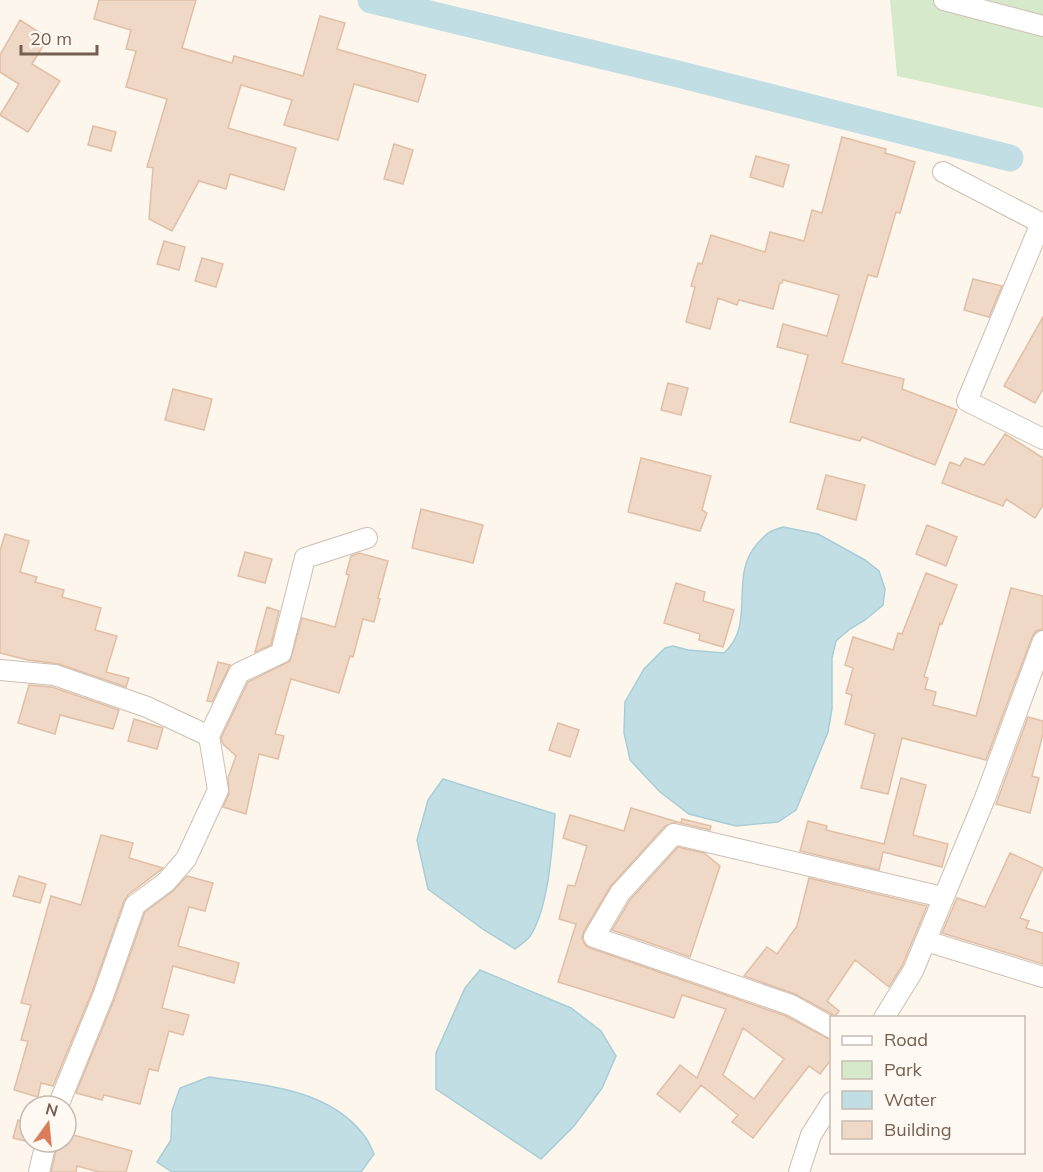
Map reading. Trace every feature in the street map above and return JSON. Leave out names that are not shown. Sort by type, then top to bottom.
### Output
[{"type":"street","points":[[944,0],[1043,26]]},
{"type":"street","points":[[943,172],[1041,224],[967,401],[1043,439]]},
{"type":"street","points":[[63,1094],[103,996],[135,905],[166,882],[186,859],[218,790],[209,736],[239,673],[281,653],[305,558],[367,538]]},
{"type":"street","points":[[885,1016],[913,971],[926,941],[985,798],[1043,641]]},
{"type":"street","points":[[0,669],[55,675],[147,707],[209,736]]},
{"type":"street","points":[[830,1027],[791,1005],[594,937],[620,893],[674,834],[934,895]]},
{"type":"street","points":[[926,941],[1043,977]]},
{"type":"street","points":[[799,1172],[811,1135],[830,1104]]},
{"type":"street","points":[[39,1172],[43,1154]]},
{"type":"green space","points":[[890,0],[1043,0],[1043,108],[897,76]]},
{"type":"water","points":[[783,527],[818,534],[865,560],[879,571],[885,589],[883,605],[836,641],[832,658],[832,709],[828,732],[796,810],[778,822],[736,826],[689,814],[660,792],[630,760],[624,733],[625,702],[644,669],[665,648],[673,646],[688,650],[724,653],[734,641],[739,628],[744,571],[749,557],[766,535]]},
{"type":"water","points":[[443,779],[555,814],[549,875],[538,921],[527,940],[515,949],[484,930],[428,889],[417,840],[428,800]]},
{"type":"water","points":[[480,970],[571,1008],[601,1031],[616,1056],[602,1088],[574,1126],[541,1159],[436,1089],[436,1053],[465,988]]},
{"type":"water","points":[[209,1077],[272,1086],[312,1098],[348,1119],[365,1136],[374,1154],[361,1172],[172,1172],[157,1162],[171,1140],[172,1111],[180,1088]]},
{"type":"building","points":[[99,0],[196,0],[182,48],[232,63],[234,56],[303,76],[320,16],[345,23],[337,49],[426,75],[418,102],[354,84],[338,140],[284,125],[292,100],[241,85],[228,128],[296,148],[284,190],[230,174],[226,189],[199,181],[172,231],[149,219],[153,168],[147,167],[167,99],[126,87],[136,51],[126,49],[131,30],[94,19]]},
{"type":"building","points":[[20,20],[48,38],[32,64],[60,81],[28,132],[0,115],[19,84],[0,72],[0,55]]},
{"type":"building","points":[[93,126],[116,132],[111,151],[88,145]]},
{"type":"building","points":[[842,137],[886,149],[885,153],[915,162],[900,213],[896,212],[877,277],[868,275],[842,363],[904,379],[902,389],[957,410],[935,465],[862,437],[860,441],[790,422],[808,355],[777,347],[783,324],[827,336],[839,295],[783,280],[780,283],[773,309],[739,300],[737,305],[718,298],[710,329],[686,322],[695,287],[691,286],[698,263],[702,264],[711,235],[765,252],[770,232],[804,241],[812,210],[822,213]]},
{"type":"building","points":[[394,144],[413,150],[403,184],[384,179]]},
{"type":"building","points":[[756,156],[789,165],[783,187],[750,177]]},
{"type":"building","points":[[164,241],[185,247],[179,270],[157,264]]},
{"type":"building","points":[[202,258],[223,264],[216,287],[195,281]]},
{"type":"building","points":[[973,279],[1002,286],[989,317],[964,310]]},
{"type":"building","points":[[1043,317],[1043,389],[1035,403],[1004,386]]},
{"type":"building","points":[[668,383],[688,388],[681,415],[661,410]]},
{"type":"building","points":[[173,389],[212,399],[204,430],[165,420]]},
{"type":"building","points":[[1005,434],[1043,458],[1043,505],[1035,518],[1006,499],[1003,506],[942,483],[950,462],[960,466],[965,458],[984,465]]},
{"type":"building","points":[[641,458],[711,476],[702,510],[707,513],[700,531],[628,512]]},
{"type":"building","points":[[826,475],[865,485],[856,520],[817,509]]},
{"type":"building","points":[[421,509],[483,525],[473,563],[412,548]]},
{"type":"building","points":[[927,525],[957,537],[946,566],[916,554]]},
{"type":"building","points":[[5,534],[29,541],[20,572],[37,577],[35,582],[64,590],[62,597],[101,608],[95,630],[117,636],[106,672],[129,678],[126,687],[59,664],[0,653],[0,551]]},
{"type":"building","points":[[245,552],[272,559],[265,583],[238,576]]},
{"type":"building","points":[[359,553],[388,561],[374,622],[363,619],[353,657],[350,656],[339,693],[291,679],[275,734],[284,736],[278,759],[259,754],[246,814],[223,807],[229,794],[228,778],[236,756],[223,744],[221,738],[248,682],[290,661],[302,618],[335,627],[349,575],[346,574],[351,556]]},
{"type":"building","points":[[926,573],[957,585],[942,624],[940,623],[924,677],[928,678],[925,689],[936,692],[933,705],[976,716],[1011,588],[1043,596],[1043,629],[1036,631],[1032,637],[986,760],[902,738],[888,794],[861,788],[875,734],[845,724],[852,695],[846,693],[853,668],[845,665],[853,637],[893,650],[898,633],[902,634]]},
{"type":"building","points":[[676,583],[705,592],[703,601],[734,610],[723,647],[699,640],[700,634],[664,623]]},
{"type":"building","points":[[267,607],[279,611],[271,645],[255,652]]},
{"type":"building","points":[[218,662],[230,665],[212,702],[207,701]]},
{"type":"building","points":[[29,685],[52,687],[119,710],[113,729],[60,715],[55,734],[18,723]]},
{"type":"building","points":[[1028,717],[1043,721],[1043,734],[1032,776],[1039,778],[1030,813],[996,804]]},
{"type":"building","points":[[134,719],[163,728],[157,749],[128,741]]},
{"type":"building","points":[[558,723],[579,730],[570,757],[549,750]]},
{"type":"building","points":[[901,778],[926,785],[913,835],[948,844],[942,867],[883,852],[879,870],[800,851],[808,821],[827,826],[826,830],[884,844]]},
{"type":"building","points":[[631,808],[681,823],[682,819],[711,826],[710,830],[676,822],[665,826],[610,887],[582,938],[585,945],[590,948],[786,1016],[830,1039],[830,1061],[820,1074],[809,1066],[753,1138],[732,1122],[738,1115],[701,1085],[680,1112],[657,1094],[680,1065],[697,1078],[726,1009],[682,995],[674,1018],[558,982],[576,924],[559,919],[568,885],[575,886],[587,846],[563,838],[570,815],[624,831]],"holes":[[[743,1028],[784,1059],[754,1099],[723,1075]]]},
{"type":"building","points":[[101,835],[133,843],[129,858],[163,868],[128,895],[124,901],[92,992],[53,1086],[41,1083],[39,1094],[14,1090],[28,1041],[21,1040],[31,1005],[21,1003],[51,896],[81,905]]},
{"type":"building","points":[[678,847],[704,853],[720,866],[690,957],[612,930],[630,900]]},
{"type":"building","points":[[1010,853],[1043,868],[1020,918],[1029,921],[1026,928],[1043,933],[1043,964],[942,933],[957,898],[985,907]]},
{"type":"building","points":[[19,876],[46,884],[40,903],[13,896]]},
{"type":"building","points":[[187,876],[213,883],[205,911],[189,907],[178,946],[239,963],[234,983],[173,966],[162,1008],[189,1015],[183,1035],[169,1031],[158,1071],[149,1069],[140,1104],[104,1095],[102,1100],[76,1093],[114,1000],[145,912],[173,891]]},
{"type":"building","points":[[809,878],[927,906],[902,966],[889,987],[855,960],[827,1001],[839,1011],[835,1016],[795,994],[744,976],[767,947],[777,954],[797,926]]},
{"type":"building","points":[[18,1120],[18,1139],[13,1138]]},
{"type":"building","points":[[78,1136],[132,1151],[126,1172],[99,1172],[77,1166],[76,1172],[51,1172],[55,1154],[78,1154]]},
{"type":"waterway","points":[[371,0],[678,74],[1010,158]]}]
